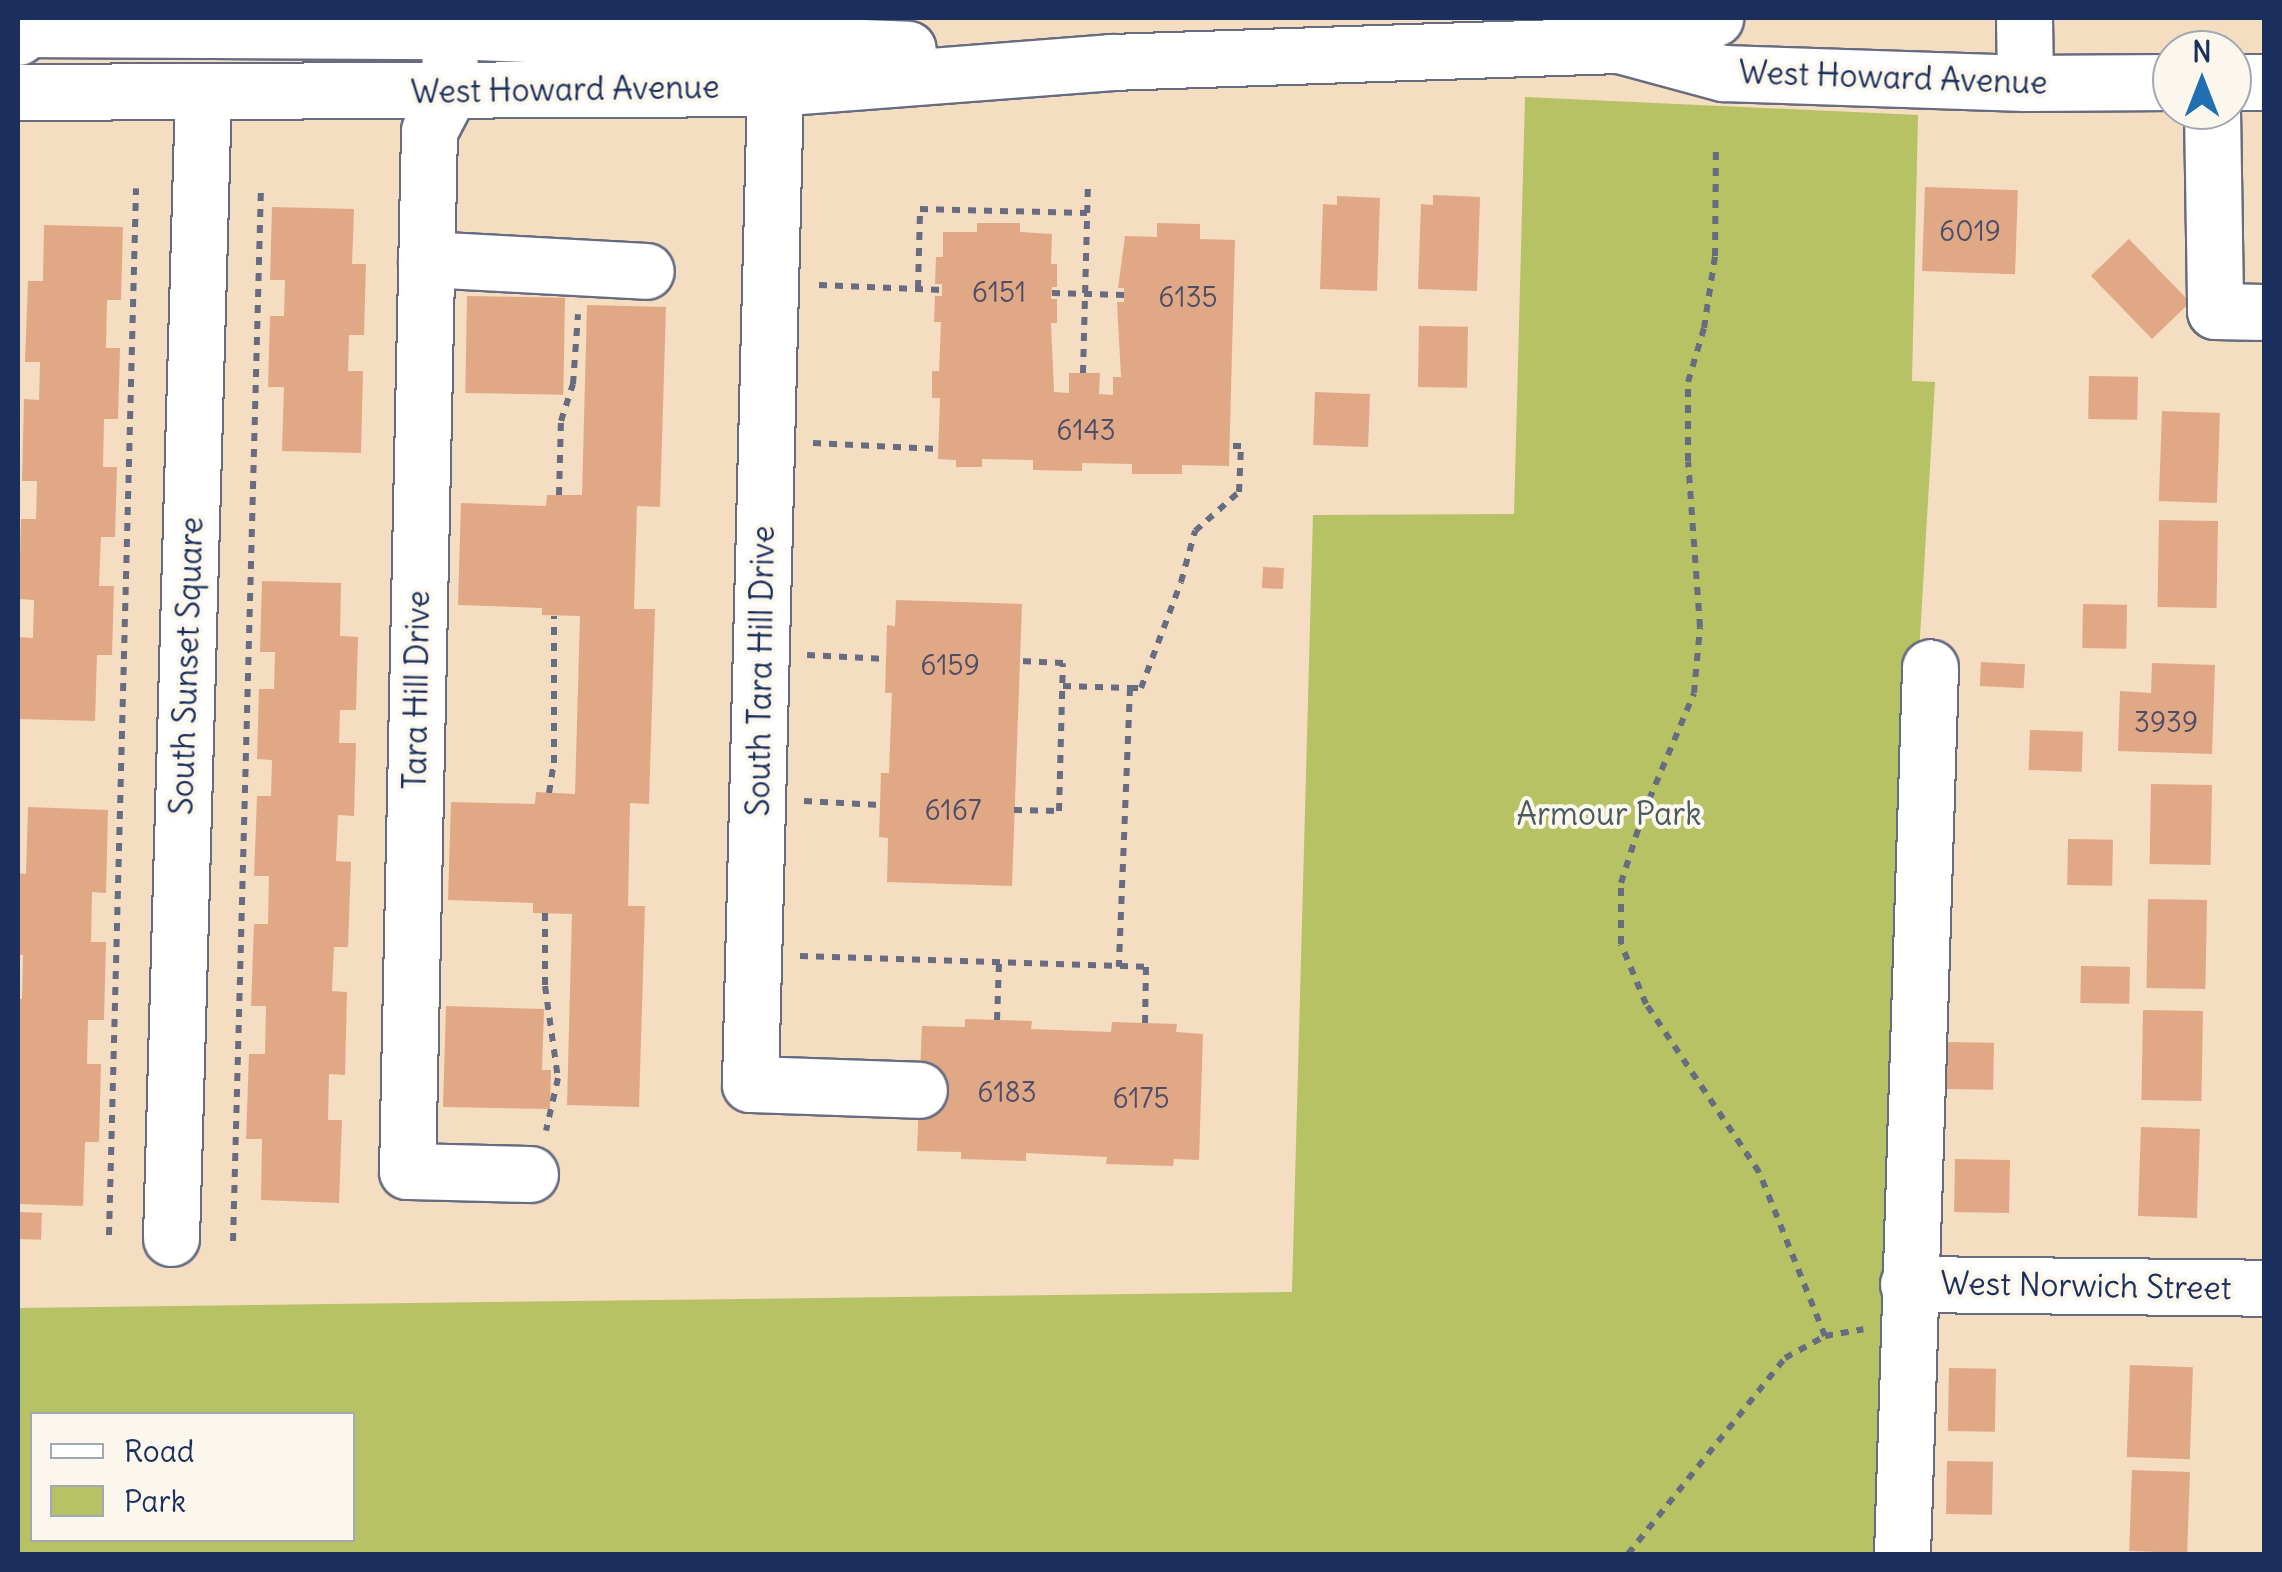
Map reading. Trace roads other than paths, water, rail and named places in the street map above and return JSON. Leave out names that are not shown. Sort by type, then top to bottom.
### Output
[{"type":"street","name":"West Howard Avenue","points":[[1618,45],[1715,18]]},
{"type":"street","points":[[2024,18],[2025,84]]},
{"type":"street","name":"West Howard Avenue","points":[[26,28],[314,24],[449,30],[582,26],[1140,47]]},
{"type":"street","points":[[449,30],[450,91]]},
{"type":"street","name":"West Howard Avenue","points":[[18,92],[776,88],[1140,47],[1288,37],[1618,45],[1723,73],[2025,84],[2152,82]]},
{"type":"street","name":"South Tara Hill Drive","points":[[776,88],[750,1084],[920,1090]]},
{"type":"street","name":"Tara Hill Drive","points":[[450,91],[428,132],[407,1171],[530,1174]]},
{"type":"street","name":"South Sunset Square","points":[[171,1238],[204,94]]},
{"type":"street","points":[[2212,130],[2214,311],[2264,312]]},
{"type":"street","points":[[426,260],[646,271]]},
{"type":"street","points":[[1902,1554],[1930,667]]},
{"type":"street","name":"West Norwich Street","points":[[1908,1284],[2264,1288]]},
{"type":"park label","name":"Armour Park","points":[[1609,814]]}]
